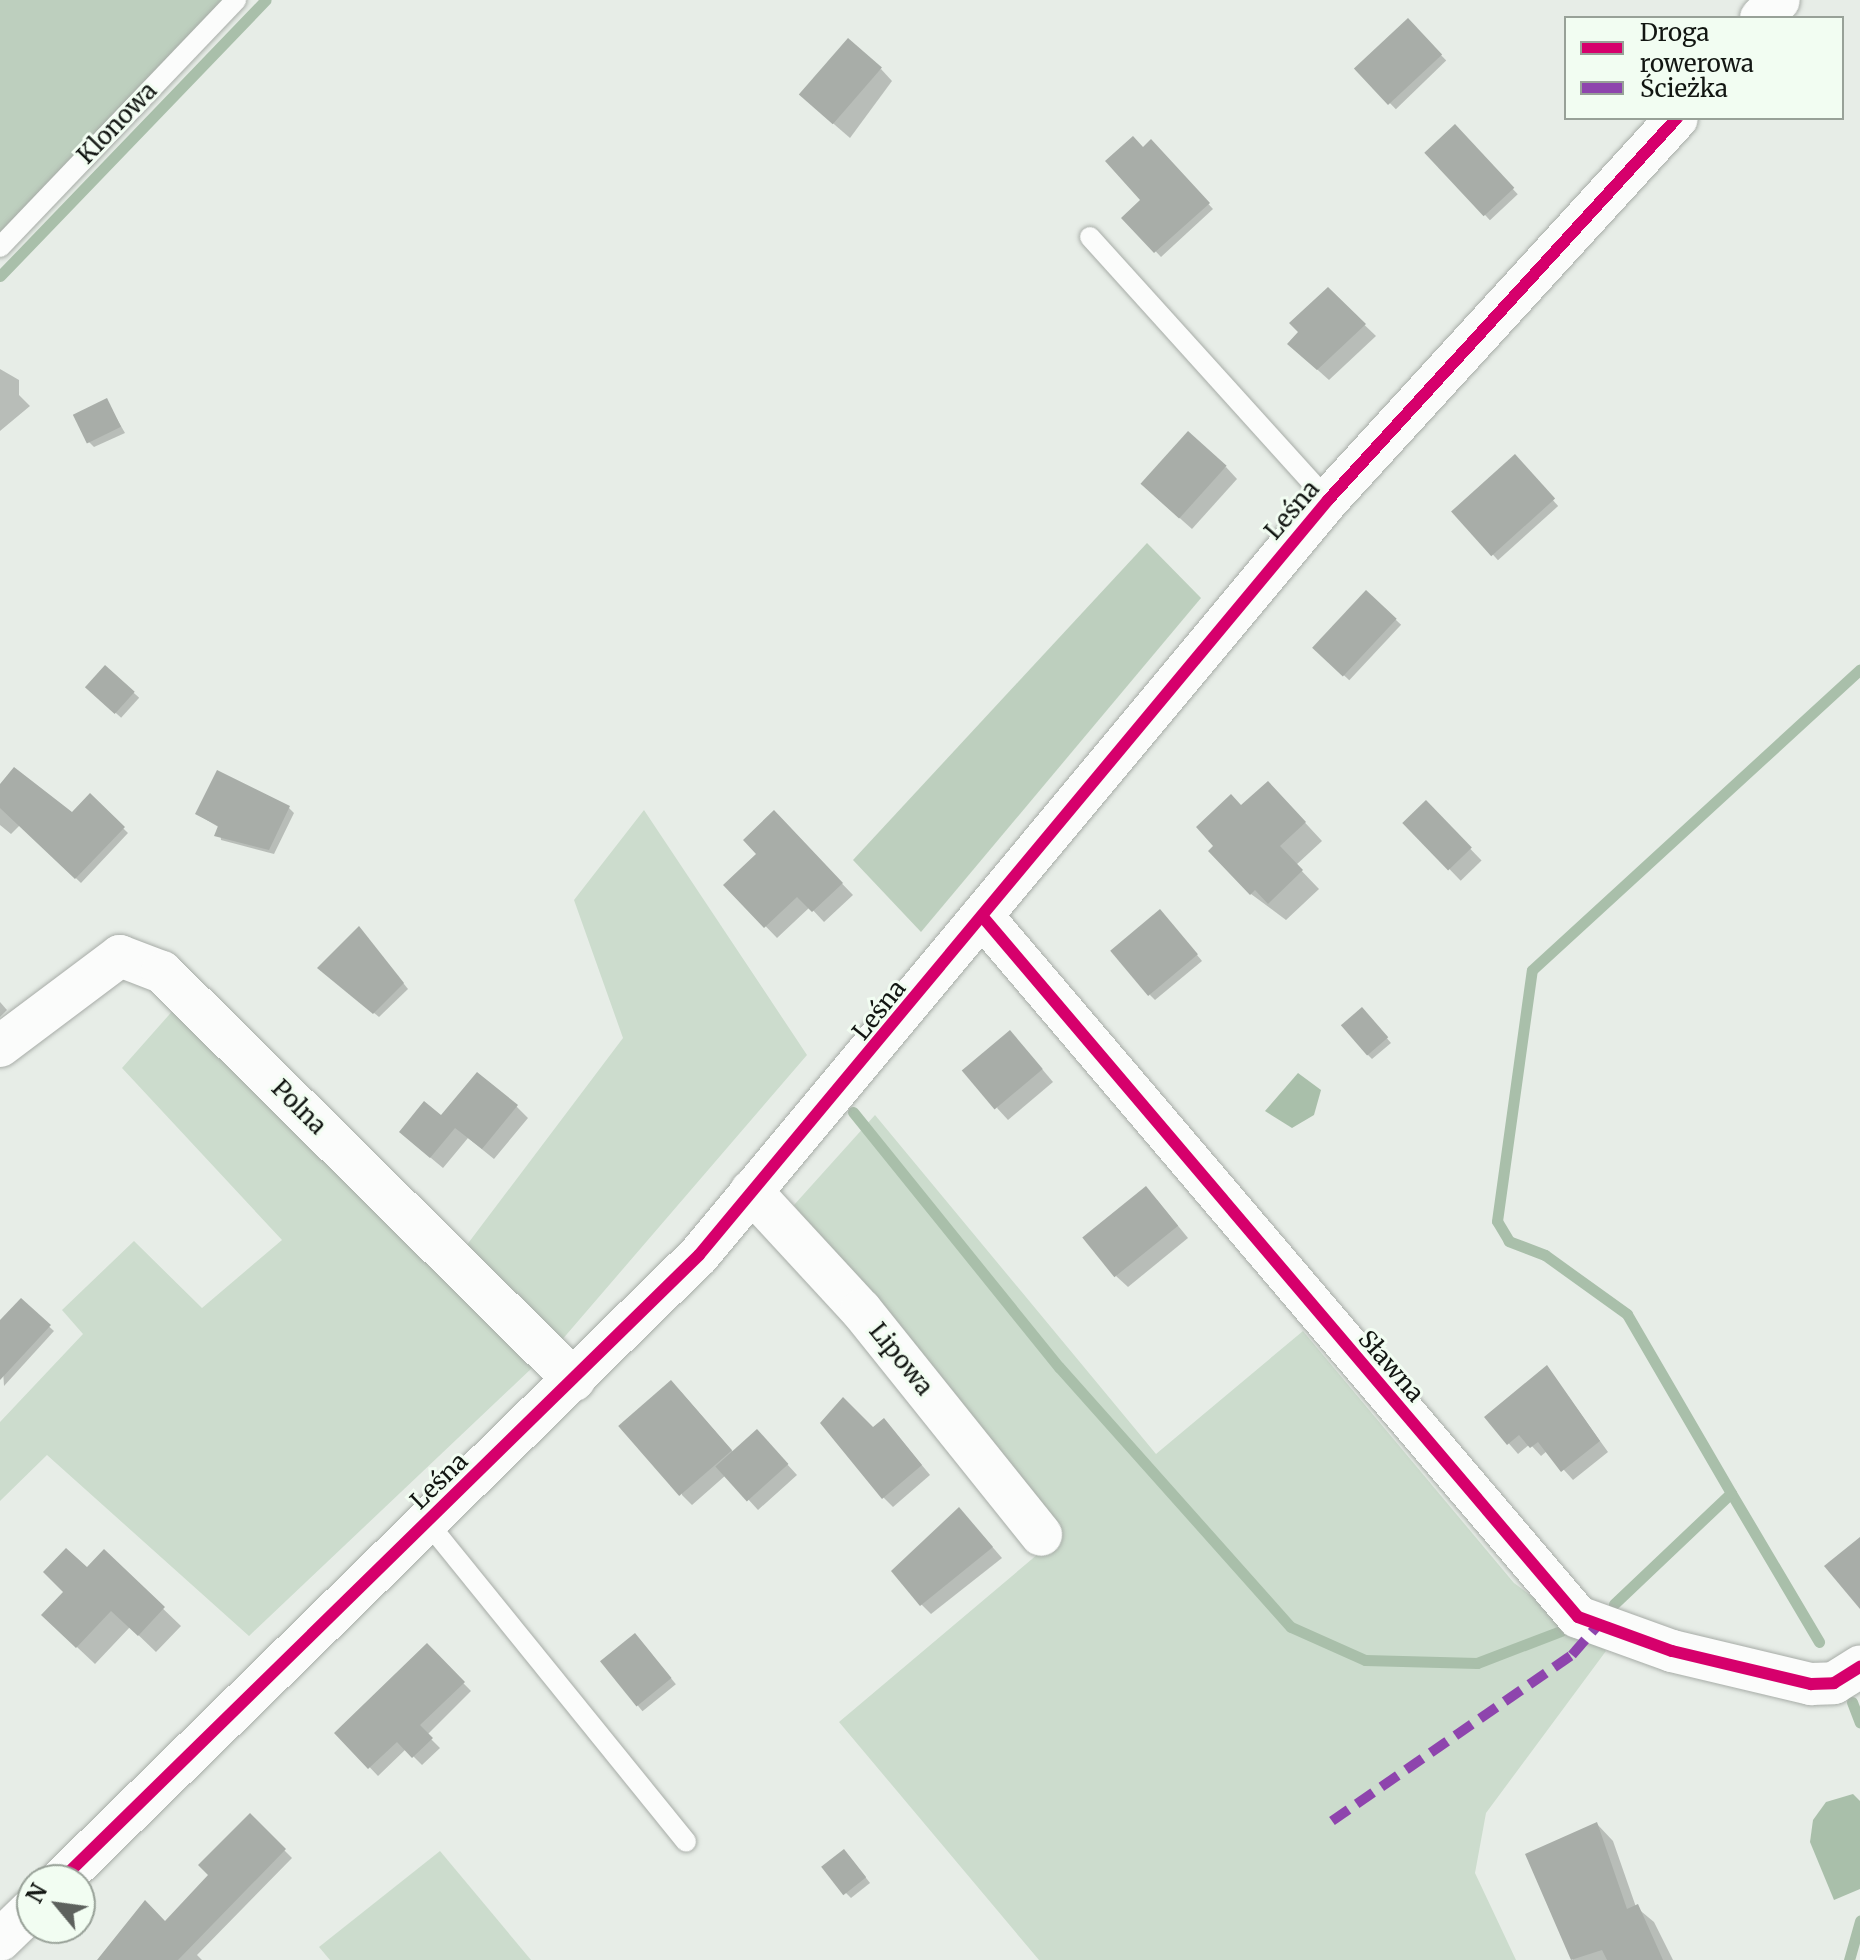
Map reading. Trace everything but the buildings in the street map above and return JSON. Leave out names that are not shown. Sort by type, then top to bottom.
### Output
[{"type":"street","points":[[1763,16],[1779,0]]},
{"type":"street","name":"Leśna","points":[[77,1864],[574,1380],[751,1191],[1328,500],[1675,120]]},
{"type":"street","name":"Sławna","points":[[982,916],[1578,1617],[1672,1651],[1811,1684],[1834,1683],[1860,1667]]},
{"type":"street","name":"Polna","points":[[0,1046],[120,956],[162,972],[574,1380]]},
{"type":"street","name":"Lipowa","points":[[751,1191],[861,1310],[1041,1535]]},
{"type":"street","points":[[0,1940],[16,1924]]},
{"type":"lane","name":"Klonowa","points":[[0,247],[236,0]]},
{"type":"lane","points":[[1090,237],[1328,500]]},
{"type":"lane","points":[[428,1523],[686,1842]]},
{"type":"shaded area","points":[[0,0],[223,0],[0,236]]},
{"type":"shaded area","points":[[1147,543],[1201,598],[921,932],[853,860]]},
{"type":"shaded area","points":[[644,810],[807,1055],[561,1341],[460,1254],[623,1038],[574,900]]},
{"type":"shaded area","points":[[176,1007],[533,1367],[249,1636],[47,1455],[0,1501],[0,1422],[83,1334],[62,1310],[134,1241],[202,1308],[282,1240],[122,1068]]},
{"type":"shaded area","points":[[1298,1073],[1321,1090],[1314,1115],[1292,1128],[1265,1111]]},
{"type":"shaded area","points":[[875,1115],[1156,1454],[1303,1331],[1514,1583],[1606,1651],[1486,1813],[1475,1873],[1516,1960],[1039,1960],[839,1722],[1057,1538],[794,1205]]},
{"type":"shaded area","points":[[1853,1794],[1860,1801],[1860,1889],[1834,1900],[1810,1842],[1813,1820],[1826,1802]]},
{"type":"shaded area","points":[[440,1851],[531,1960],[330,1960],[319,1947]]},
{"type":"waterway","points":[[0,276],[266,0]]},
{"type":"waterway","points":[[1614,1604],[1731,1493],[1627,1314],[1545,1255],[1509,1241],[1497,1221],[1532,970],[1860,669]]},
{"type":"waterway","points":[[853,1112],[1059,1367],[1291,1627],[1365,1660],[1477,1663],[1561,1631]]},
{"type":"waterway","points":[[1731,1493],[1819,1642]]},
{"type":"waterway","points":[[1852,1702],[1860,1723]]},
{"type":"waterway","points":[[1849,1960],[1860,1921]]},
{"type":"marked path","points":[[1332,1821],[1572,1655],[1597,1626]]},
{"type":"cycle path","points":[[77,1864],[699,1255],[1328,500],[1675,120]]},
{"type":"cycle path","points":[[982,916],[1578,1617],[1672,1651],[1811,1684],[1834,1683],[1860,1667]]}]
